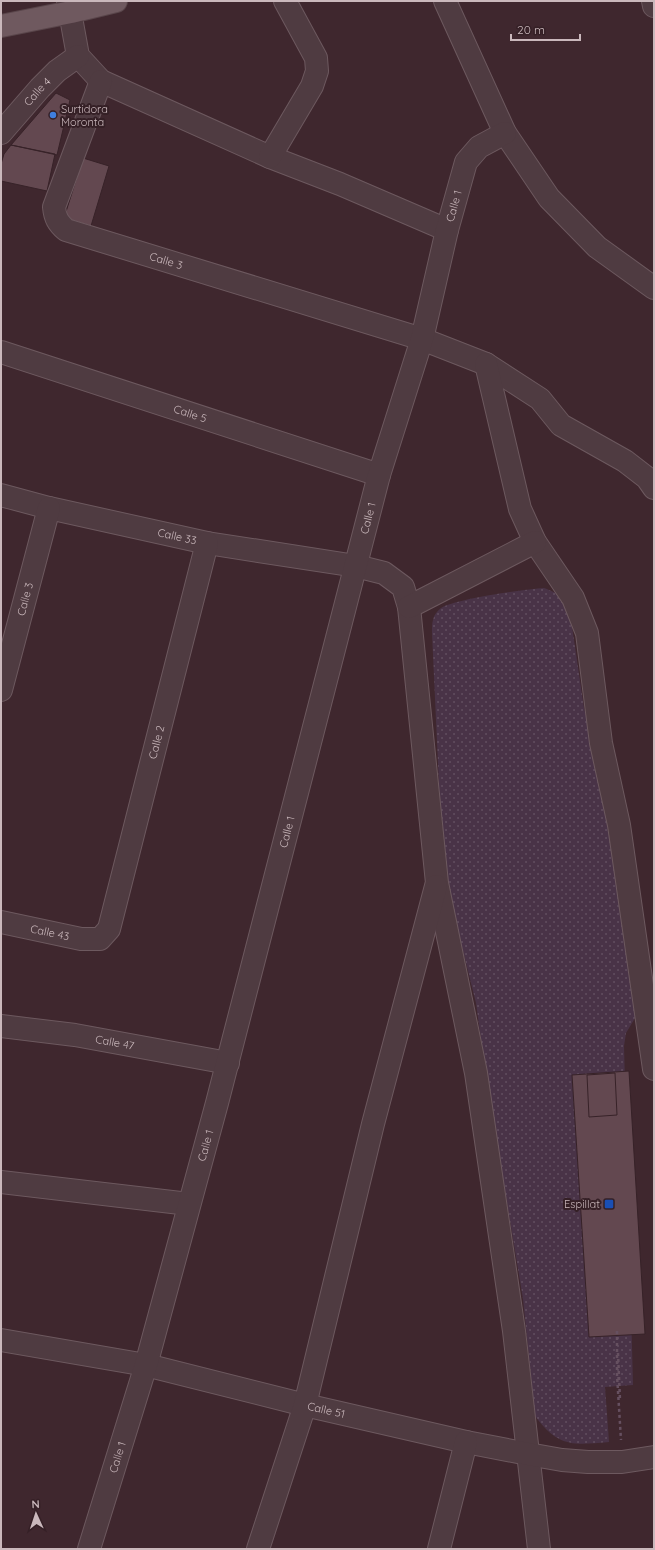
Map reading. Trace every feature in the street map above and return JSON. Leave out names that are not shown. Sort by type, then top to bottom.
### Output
[{"type":"main road","points":[[1,26],[70,7],[116,1]]},
{"type":"street","points":[[270,157],[312,86],[317,71],[316,58],[284,1]]},
{"type":"street","points":[[445,1],[505,133],[549,198],[597,247],[654,288]]},
{"type":"street","points":[[653,1],[654,6]]},
{"type":"street","points":[[70,7],[78,56],[101,81],[270,157],[340,184],[447,230]]},
{"type":"street","name":"Calle 4","points":[[1,133],[40,88],[57,71],[78,56]]},
{"type":"street","name":"Calle 3","points":[[101,81],[54,207],[54,216],[59,224],[66,230],[422,339],[486,364],[540,399],[561,425],[625,461],[647,478],[654,488]]},
{"type":"street","name":"Calle 1","points":[[89,1549],[146,1364],[228,1063],[379,475],[422,339],[447,230],[466,162],[479,147],[505,133]]},
{"type":"street","name":"Calle 5","points":[[1,352],[379,475]]},
{"type":"street","points":[[486,364],[520,509],[535,542],[574,598],[587,633],[601,743],[619,825],[654,1069]]},
{"type":"street","name":"Calle 33","points":[[1,495],[49,508],[207,542],[356,566],[384,573],[402,587],[409,607],[437,883]]},
{"type":"street","name":"Calle 3","points":[[1,690],[49,508]]},
{"type":"street","name":"Calle 2","points":[[100,939],[109,929],[207,542]]},
{"type":"street","points":[[409,607],[535,542]]},
{"type":"street","points":[[258,1549],[305,1405],[373,1124],[437,883]]},
{"type":"street","points":[[437,883],[476,1073],[514,1331],[539,1549]]},
{"type":"street","name":"Calle 43","points":[[1,922],[80,939],[100,939]]},
{"type":"street","name":"Calle 47","points":[[1,1026],[76,1036],[228,1063]]},
{"type":"street","points":[[1,1182],[189,1204]]},
{"type":"street","name":"Calle 51","points":[[1,1340],[146,1364],[305,1405],[466,1442],[528,1454],[562,1460],[588,1462],[622,1462],[654,1457]]},
{"type":"street","points":[[440,1549],[466,1442]]},
{"type":"path","points":[[617,1332],[620,1374],[620,1424],[617,1375],[617,1332]]},
{"type":"shaded area","points":[[544,588],[561,597],[566,603],[570,613],[584,708],[607,805],[634,982],[635,1018],[626,1033],[624,1046],[633,1385],[605,1387],[609,1442],[586,1444],[576,1444],[559,1439],[552,1434],[535,1416],[523,1299],[486,1076],[476,1003],[450,899],[441,828],[432,633],[434,616],[441,608],[460,601],[507,592]]},
{"type":"building","points":[[56,93],[70,100],[57,155],[11,145]]},
{"type":"building","points":[[11,145],[55,154],[47,191],[1,181],[1,164],[4,154]]},
{"type":"building","points":[[83,158],[109,166],[91,226],[64,218]]},
{"type":"building","name":"Espillat","points":[[629,1071],[645,1334],[589,1337],[572,1075]]},
{"type":"building","points":[[615,1073],[617,1115],[589,1117],[587,1075]]},
{"type":"place","name":"Surtidora Moronta","points":[[53,115]]},
{"type":"place","name":"Espillat","points":[[609,1204]]}]
